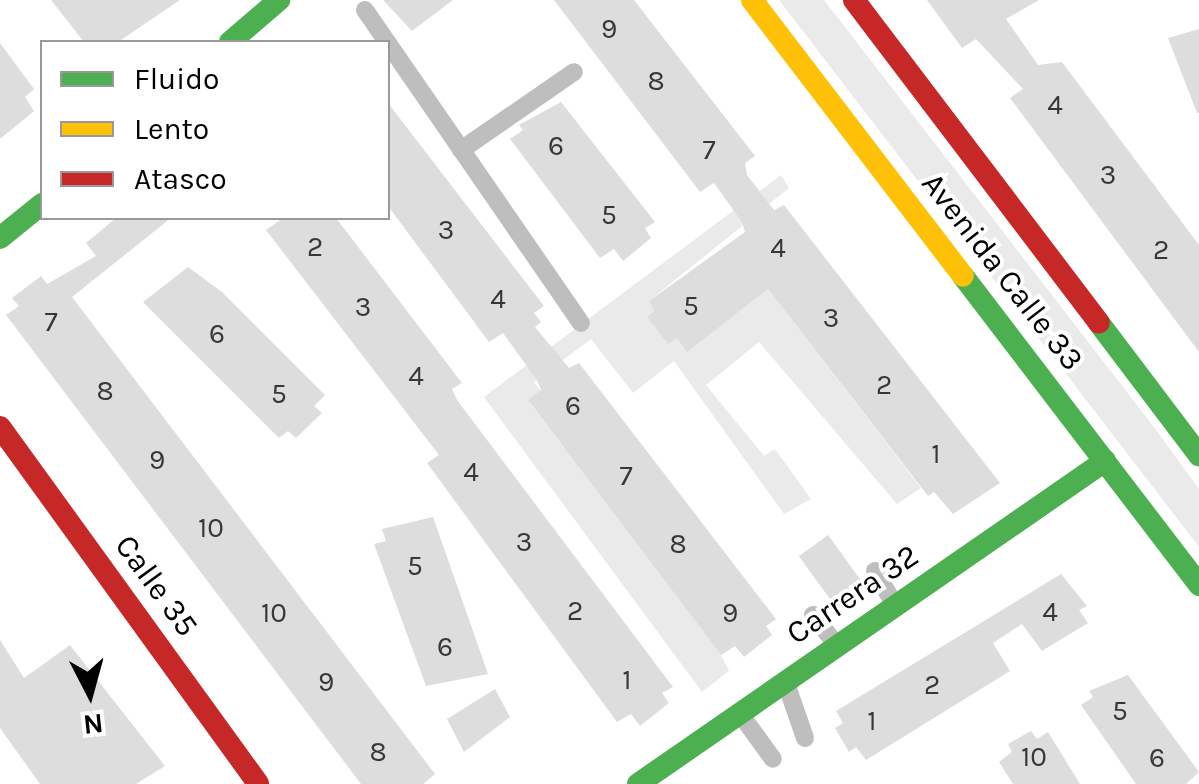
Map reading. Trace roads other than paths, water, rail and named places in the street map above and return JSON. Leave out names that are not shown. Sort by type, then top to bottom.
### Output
[{"type":"main road","points":[[232,40],[279,0]]},
{"type":"main road","name":"Avenida Calle 33","points":[[752,0],[1199,585]]},
{"type":"main road","name":"Avenida Calle 33","points":[[854,0],[1199,455]]},
{"type":"main road","points":[[0,238],[40,206]]},
{"type":"main road","name":"Calle 35","points":[[0,427],[258,784]]},
{"type":"main road","name":"Carrera 32","points":[[638,784],[1106,461]]},
{"type":"lane","points":[[365,10],[386,40]]},
{"type":"lane","points":[[390,46],[580,323]]},
{"type":"lane","points":[[462,150],[574,72]]},
{"type":"lane","points":[[875,571],[894,604]]},
{"type":"lane","points":[[814,614],[836,644]]},
{"type":"lane","points":[[785,681],[805,738]]},
{"type":"lane","points":[[740,713],[773,759]]}]
